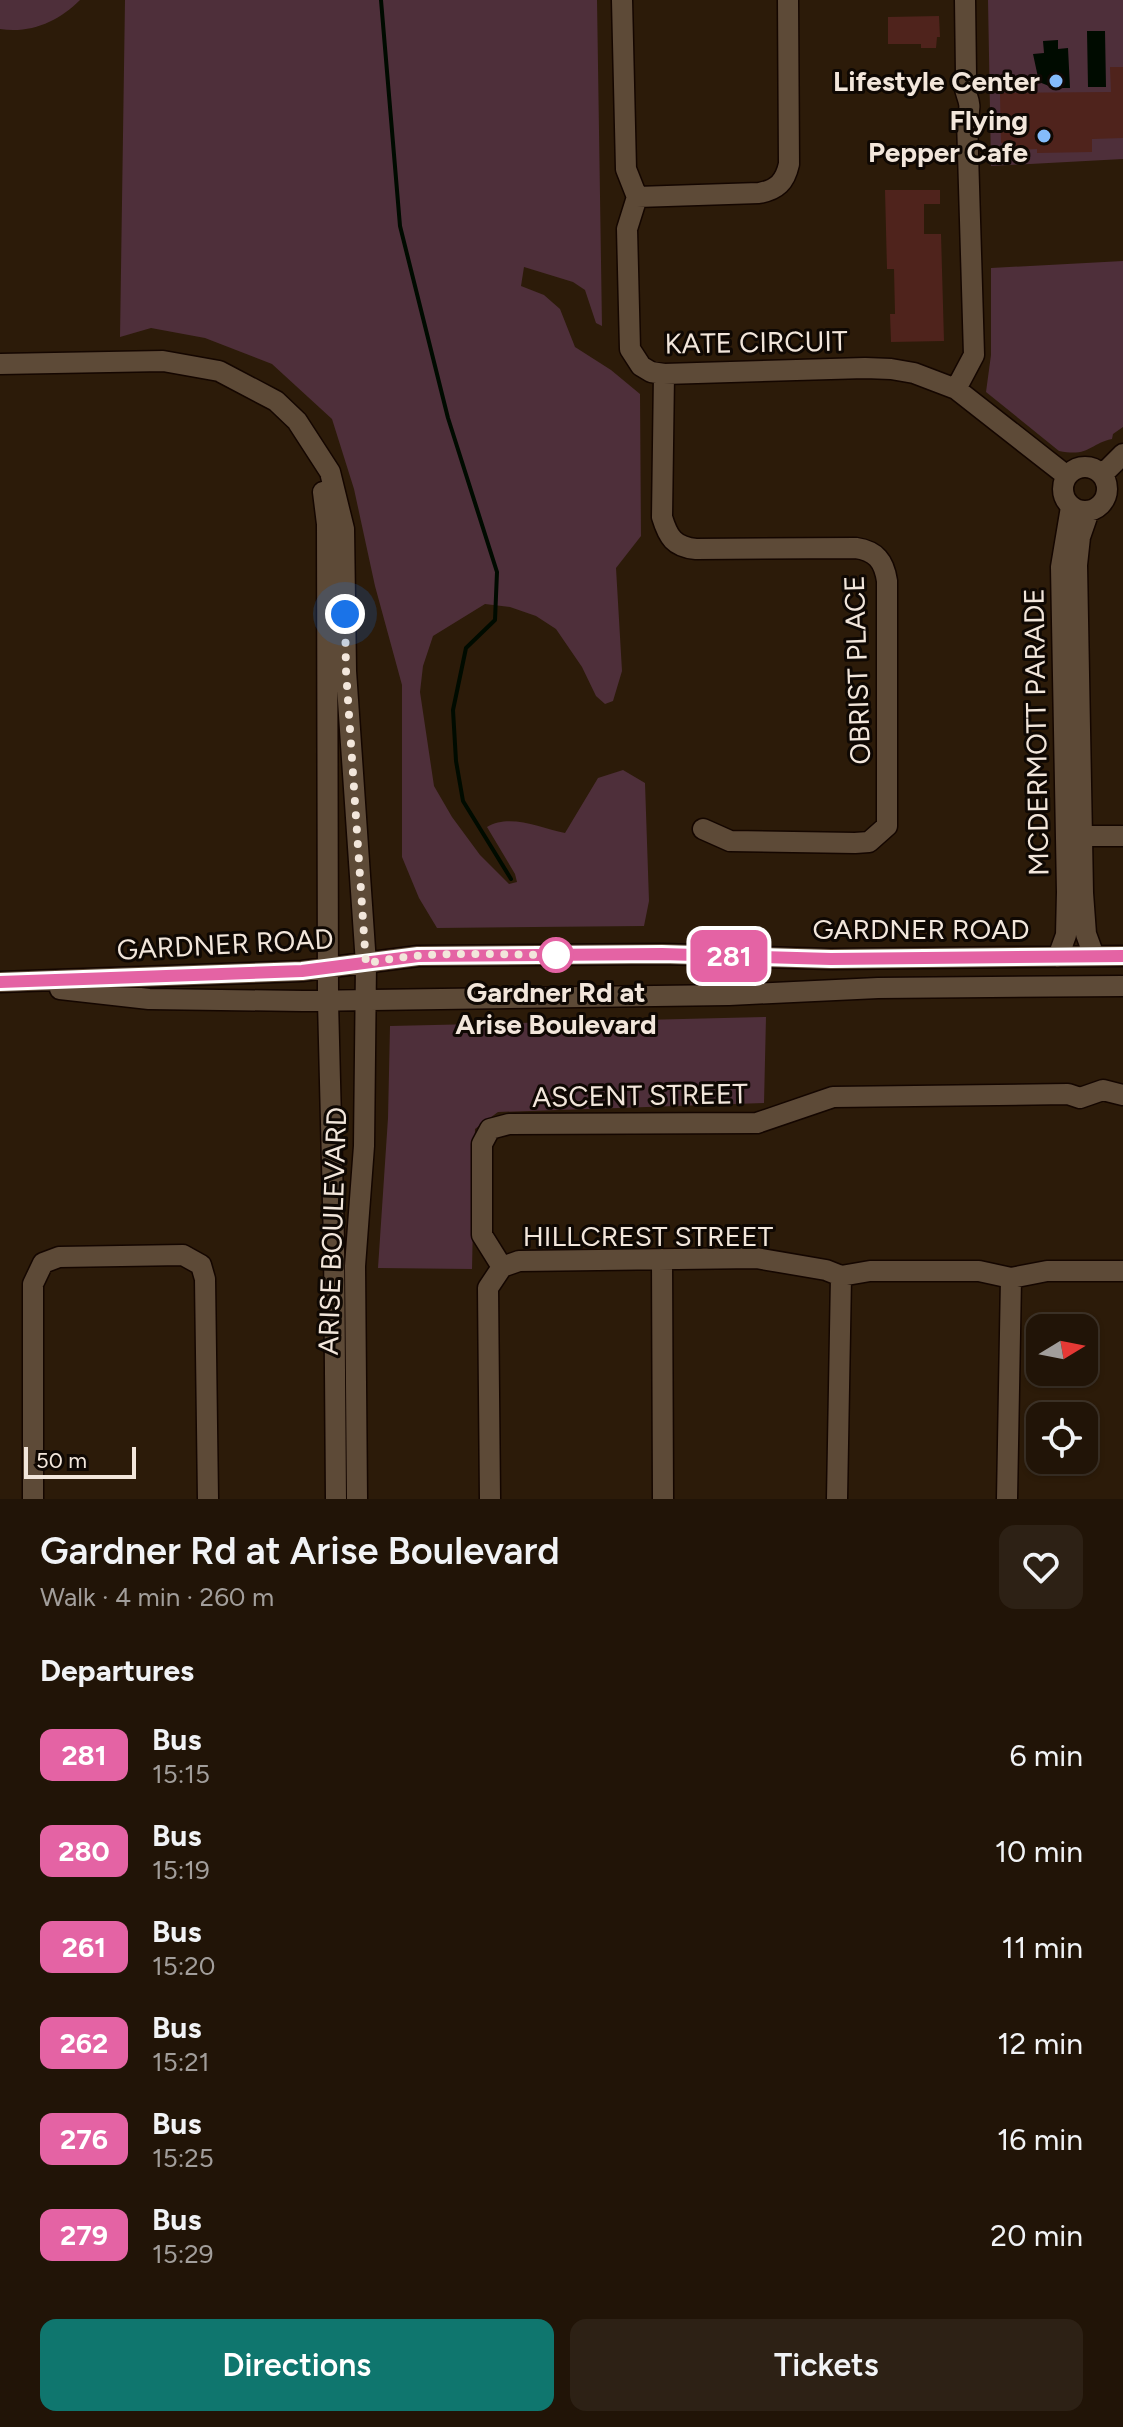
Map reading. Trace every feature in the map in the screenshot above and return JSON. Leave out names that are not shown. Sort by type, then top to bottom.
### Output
[{"type":"street","points":[[622,0],[626,169],[637,197],[759,193],[771,191],[780,184],[789,164],[788,0]]},
{"type":"street","points":[[956,389],[974,355],[967,119],[971,107],[963,85],[966,74],[965,0]]},
{"type":"street","name":"KATE CIRCUIT","points":[[637,197],[627,229],[630,349],[641,366],[664,374],[891,369],[941,381],[956,389],[1067,476]]},
{"type":"street","points":[[0,364],[163,361],[219,371],[276,401],[297,421],[330,472],[344,529],[337,671]]},
{"type":"street","name":"OBRIST PLACE","points":[[664,374],[662,517],[667,535],[675,544],[696,549],[869,550],[884,566],[887,581],[887,826],[869,842],[855,843],[730,841],[703,829]]},
{"type":"street","points":[[1103,474],[1123,454]]},
{"type":"street","points":[[1087,466],[1103,474],[1108,489],[1102,504],[1080,509],[1063,494],[1067,476],[1072,470],[1087,466]]},
{"type":"street","name":"MCDERMOTT PARADE","points":[[1080,509],[1077,565],[1082,836],[1086,934],[1094,956]]},
{"type":"street","name":"MCDERMOTT PARADE","points":[[1058,957],[1066,935],[1067,892],[1061,567],[1080,509]]},
{"type":"street","name":"ARISE BOULEVARD","points":[[337,671],[366,964],[364,1146],[355,1266],[357,1499]]},
{"type":"street","name":"ARISE BOULEVARD","points":[[336,1499],[328,970],[337,671]]},
{"type":"street","points":[[1082,836],[1123,836]]},
{"type":"street","name":"GARDNER ROAD","points":[[0,982],[328,970],[386,959],[449,956],[662,954],[831,959],[1123,956]]},
{"type":"street","points":[[831,959],[835,973],[842,977],[867,979],[878,988]]},
{"type":"street","name":"GARDNER ROAD","points":[[0,982],[149,999],[328,1001],[697,996],[878,988],[1123,986]]},
{"type":"street","name":"ASCENT STREET","points":[[502,1267],[482,1235],[482,1144],[490,1129],[509,1124],[757,1123],[833,1097],[1068,1094],[1080,1098],[1103,1090],[1123,1095]]},
{"type":"street","points":[[33,1499],[33,1284],[43,1263],[59,1257],[183,1255],[201,1265],[205,1279],[208,1499]]},
{"type":"street","name":"HILLCREST STREET","points":[[490,1499],[488,1288],[502,1267],[519,1261],[756,1258],[826,1270],[841,1276],[870,1271],[979,1271],[1011,1278],[1047,1271],[1123,1271]]},
{"type":"street","points":[[662,1259],[663,1499]]},
{"type":"street","points":[[837,1499],[841,1276]]},
{"type":"street","points":[[1007,1499],[1011,1278]]},
{"type":"shaded area","points":[[0,0],[80,0],[54,20],[33,28],[11,30],[0,29]]},
{"type":"shaded area","points":[[125,0],[597,0],[602,326],[596,323],[585,290],[573,282],[524,267],[521,286],[544,295],[560,309],[575,347],[611,370],[640,394],[641,536],[616,568],[622,671],[613,701],[605,704],[596,696],[582,667],[556,629],[536,616],[510,607],[485,604],[433,636],[423,666],[420,692],[434,786],[480,855],[509,884],[517,882],[515,874],[487,827],[515,821],[565,833],[598,778],[623,770],[645,783],[649,901],[644,926],[437,928],[419,898],[402,857],[402,685],[375,586],[354,489],[332,419],[272,364],[205,338],[151,328],[120,337]]},
{"type":"shaded area","name":"Lifestyle Center","points":[[988,0],[1123,0],[1123,159],[991,166]]},
{"type":"shaded area","points":[[1087,31],[1105,31],[1106,87],[1088,87]]},
{"type":"shaded area","points":[[1058,40],[1058,49],[1068,48],[1070,88],[1054,88],[1039,82],[1033,54],[1044,53],[1043,41]]},
{"type":"shaded area","points":[[1123,261],[1123,427],[1113,434],[1112,439],[1083,451],[1059,451],[986,392],[991,355],[991,268]]},
{"type":"shaded area","points":[[766,1017],[764,1103],[498,1112],[475,1129],[472,1269],[378,1268],[388,1118],[390,1026]]},
{"type":"building","points":[[939,16],[940,37],[937,37],[936,48],[921,48],[921,44],[888,44],[888,17]]},
{"type":"building","points":[[1110,67],[1123,67],[1123,138],[1092,139],[1092,152],[1037,153],[1037,149],[1015,150],[1015,143],[1001,143],[1000,93],[1111,92]]},
{"type":"building","points":[[885,190],[940,190],[940,204],[924,204],[924,234],[941,234],[944,341],[891,342],[890,314],[895,314],[894,269],[887,269]]},
{"type":"waterway","points":[[381,0],[400,226],[448,418],[497,572],[495,620],[466,648],[453,710],[456,761],[463,801],[511,879]]},
{"type":"bus line","name":"281","points":[[0,982],[328,970],[418,956],[662,954],[831,959],[1123,956]]},
{"type":"place","name":"Lifestyle Center","points":[[1056,81]]},
{"type":"place","name":"Flying Pepper Cafe","points":[[1044,136]]},
{"type":"place","name":"Gardner Rd at Arise Boulevard","points":[[556,955]]},
{"type":"route","points":[[345,614],[346,671],[366,964],[418,956],[571,955],[556,955]]}]
